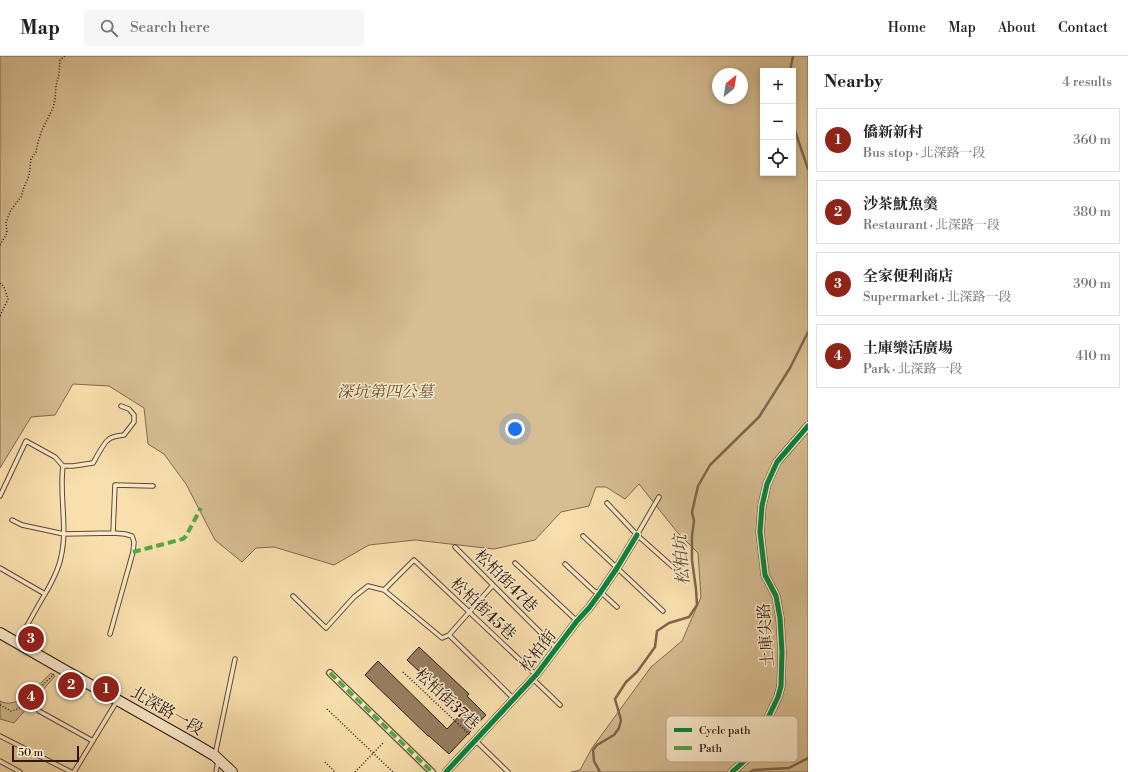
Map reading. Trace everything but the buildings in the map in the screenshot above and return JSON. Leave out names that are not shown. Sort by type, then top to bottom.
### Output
[{"type":"main road","name":"北深路一段","points":[[0,633],[217,758],[232,772]]},
{"type":"street","name":"土庫尖路","points":[[769,716],[778,697],[781,686],[782,652],[780,618],[776,596],[765,575],[760,532],[762,506],[767,484],[777,462],[808,426]]},
{"type":"street","name":"松柏街","points":[[446,772],[535,677],[577,621],[600,594],[637,535]]},
{"type":"street","points":[[330,673],[432,772]]},
{"type":"street","name":"土庫尖路","points":[[732,772],[743,762]]},
{"type":"lane","points":[[63,466],[93,463],[107,440],[124,435],[134,422],[134,415],[129,409],[121,406]]},
{"type":"lane","points":[[0,496],[26,441],[56,457],[63,466],[61,479],[64,511],[64,534],[61,558],[54,577],[17,643]]},
{"type":"lane","points":[[113,533],[115,486],[153,486]]},
{"type":"lane","name":"松柏街","points":[[637,535],[659,497]]},
{"type":"lane","points":[[607,503],[637,535],[682,575]]},
{"type":"lane","points":[[12,520],[22,525],[64,534],[113,533],[132,536],[134,542],[133,552],[110,634]]},
{"type":"lane","points":[[583,536],[663,611]]},
{"type":"lane","name":"松柏街47巷","points":[[455,547],[556,649]]},
{"type":"lane","name":"松柏街45巷","points":[[384,590],[414,560],[535,677],[560,705]]},
{"type":"lane","points":[[515,563],[577,621]]},
{"type":"lane","points":[[565,564],[594,591],[604,595],[617,608]]},
{"type":"lane","points":[[0,568],[45,594]]},
{"type":"lane","points":[[293,596],[326,628],[354,597],[368,586],[384,590],[442,638],[449,635],[493,585]]},
{"type":"lane","points":[[449,635],[515,699]]},
{"type":"lane","points":[[216,772],[217,758],[235,659]]},
{"type":"lane","points":[[74,772],[118,700]]},
{"type":"lane","points":[[39,711],[93,741]]},
{"type":"lane","points":[[0,736],[71,772]]},
{"type":"lane","points":[[476,741],[508,772]]},
{"type":"lane","points":[[0,761],[20,772]]},
{"type":"path","points":[[0,245],[7,232],[6,222],[11,210],[21,196],[29,176],[31,159],[36,152],[42,130],[53,108],[56,99],[56,86],[60,60],[65,56]]},
{"type":"path","points":[[0,283],[4,287],[8,299],[0,316]]},
{"type":"path","points":[[0,705],[11,711],[18,709],[53,675],[59,667]]},
{"type":"path","points":[[327,709],[393,772]]},
{"type":"path","points":[[355,772],[384,742]]},
{"type":"path","points":[[325,762],[335,772]]},
{"type":"green space","name":"深坑第四公墓","points":[[0,56],[808,56],[808,772],[571,772],[580,770],[592,748],[651,667],[682,641],[701,597],[698,553],[677,532],[639,484],[625,499],[606,487],[596,487],[589,506],[561,512],[535,540],[494,549],[415,540],[369,545],[334,565],[274,547],[256,548],[242,562],[215,540],[186,484],[164,454],[148,444],[144,408],[109,386],[73,384],[55,415],[31,417],[0,468]]},
{"type":"green space","points":[[51,673],[55,676],[14,723],[0,719],[0,701],[7,703],[20,699],[27,695]]},
{"type":"waterway","name":"松柏坑","points":[[791,68],[793,56]]},
{"type":"waterway","name":"松柏坑","points":[[796,134],[808,169]]},
{"type":"waterway","name":"松柏坑","points":[[600,772],[594,761],[593,750],[597,745],[614,735],[619,728],[621,720],[615,699],[626,682],[637,672],[655,647],[657,631],[669,623],[689,617],[697,605],[692,560],[692,536],[694,521],[692,512],[698,486],[710,465],[759,417],[790,368],[808,332]]},
{"type":"waterway","points":[[750,772],[753,770],[789,768],[808,758]]},
{"type":"marked path","points":[[133,552],[183,539],[201,508]]},
{"type":"marked path","points":[[330,673],[432,772]]},
{"type":"cycle path","points":[[769,716],[778,697],[781,686],[782,652],[780,618],[776,596],[765,575],[760,532],[762,506],[767,484],[777,462],[808,426]]},
{"type":"cycle path","points":[[446,772],[536,675],[600,593],[637,535]]},
{"type":"cycle path","points":[[732,772],[743,762]]},
{"type":"place","name":"全家便利商店","points":[[31,639]]},
{"type":"place","name":"沙茶魷魚羹","points":[[71,685]]},
{"type":"place","name":"僑新新村","points":[[106,689]]},
{"type":"place","name":"土庫樂活廣場","points":[[31,697]]}]
